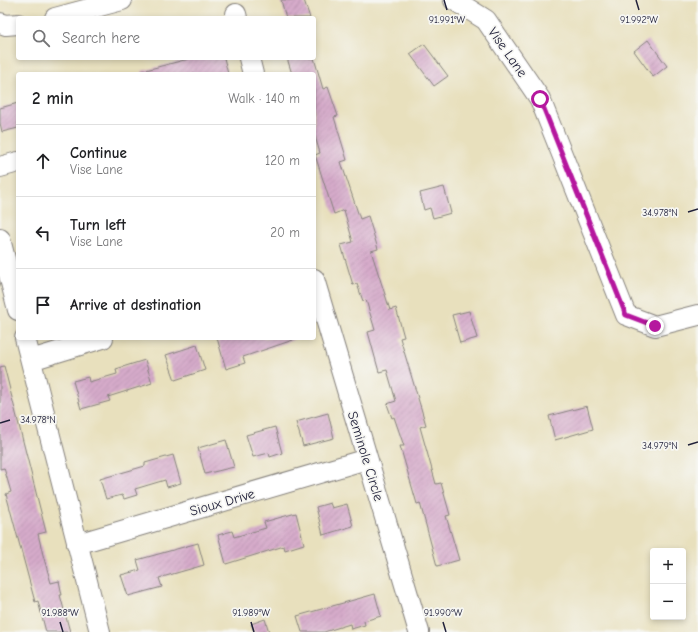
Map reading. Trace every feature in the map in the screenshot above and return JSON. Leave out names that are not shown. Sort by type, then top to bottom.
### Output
[{"type":"street","points":[[62,16],[122,0]]},
{"type":"street","name":"Vise Lane","points":[[454,0],[486,20],[540,99],[626,315],[655,326],[698,315]]},
{"type":"street","points":[[0,23],[6,25],[16,24]]},
{"type":"street","points":[[250,60],[253,72]]},
{"type":"street","points":[[0,167],[16,163]]},
{"type":"street","points":[[0,238],[16,302]]},
{"type":"street","name":"Seminole Circle","points":[[316,286],[419,632]]},
{"type":"street","points":[[26,340],[100,632]]},
{"type":"street","points":[[31,360],[96,340]]},
{"type":"street","name":"Sioux Drive","points":[[77,544],[367,459]]},
{"type":"building","points":[[281,0],[304,0],[309,16],[285,16]]},
{"type":"building","points":[[648,40],[667,66],[653,77],[634,51]]},
{"type":"building","points":[[424,44],[448,76],[434,86],[410,54]]},
{"type":"building","points":[[184,60],[224,60],[228,72],[142,72]]},
{"type":"building","points":[[288,60],[315,60],[323,89],[328,87],[338,116],[334,117],[347,160],[341,162],[360,219],[368,216],[378,249],[371,251],[390,310],[396,308],[404,337],[400,338],[426,425],[420,427],[436,484],[441,483],[450,515],[446,516],[459,560],[437,566],[420,503],[417,504],[400,446],[404,446],[394,417],[392,418],[387,404],[396,401],[387,370],[379,372],[368,332],[375,330],[366,300],[363,301],[357,284],[353,285],[341,245],[353,242],[344,210],[334,214],[316,158],[316,155],[320,153],[316,140],[316,72],[291,72]]},
{"type":"building","points":[[16,104],[16,128],[2,132],[0,123],[0,108]]},
{"type":"building","points":[[444,187],[451,213],[433,218],[430,208],[424,210],[420,193]]},
{"type":"building","points":[[469,311],[477,338],[460,343],[452,315]]},
{"type":"building","points":[[218,340],[293,340],[243,357],[245,363],[226,369]]},
{"type":"building","points":[[197,345],[205,370],[175,380],[166,355]]},
{"type":"building","points":[[145,360],[152,383],[108,397],[110,401],[81,409],[73,381],[88,377],[89,382],[117,374],[116,369]]},
{"type":"building","points":[[4,366],[46,532],[38,534],[43,555],[51,583],[59,581],[62,595],[60,595],[70,632],[46,632],[38,601],[35,602],[6,494],[11,492],[4,468],[0,469],[0,367]]},
{"type":"building","points":[[587,406],[593,429],[555,440],[549,416]]},
{"type":"building","points":[[328,413],[334,438],[303,446],[296,422]]},
{"type":"building","points":[[275,427],[282,453],[270,457],[269,453],[253,457],[246,435]]},
{"type":"building","points":[[226,440],[234,467],[205,474],[198,448]]},
{"type":"building","points":[[173,455],[181,483],[167,487],[165,480],[135,489],[137,495],[124,499],[122,495],[106,499],[100,479],[145,466],[145,463]]},
{"type":"building","points":[[330,503],[332,508],[347,504],[353,526],[323,535],[316,507]]},
{"type":"building","points":[[296,513],[304,544],[285,550],[284,546],[226,564],[218,535],[232,531],[234,537],[266,528],[264,522]]},
{"type":"building","points":[[198,543],[204,565],[159,578],[162,587],[128,596],[121,575],[140,570],[137,560]]},
{"type":"building","points":[[375,594],[381,616],[364,621],[365,625],[351,629],[350,624],[324,632],[302,632],[297,616]]},
{"type":"building","points":[[265,619],[269,632],[254,632],[251,624]]},
{"type":"route","points":[[540,99],[626,315],[655,326]]}]
